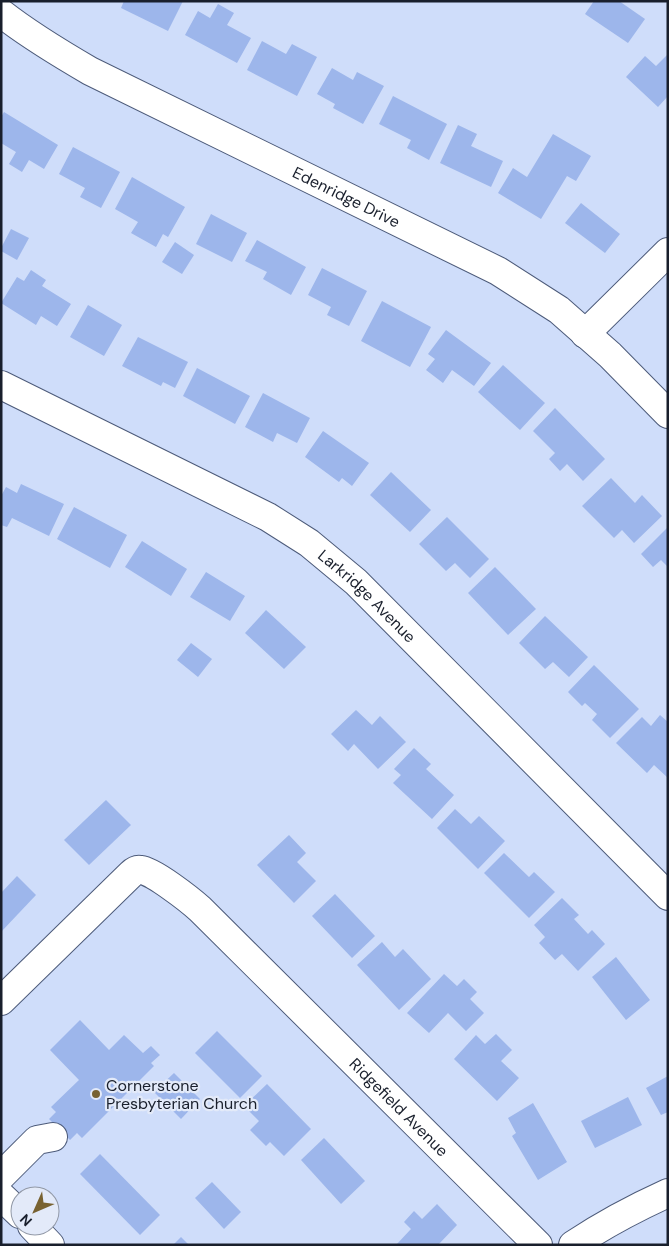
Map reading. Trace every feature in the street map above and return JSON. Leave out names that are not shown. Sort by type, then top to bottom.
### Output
[{"type":"street","name":"Edenridge Drive","points":[[1,13],[53,50],[90,71],[498,271],[559,310],[610,356],[668,414]]},
{"type":"street","points":[[585,334],[668,252]]},
{"type":"street","name":"Larkridge Avenue","points":[[1,385],[268,517],[309,544],[356,582],[668,896]]},
{"type":"street","name":"Ridgefield Avenue","points":[[1,1001],[131,874],[140,869],[147,871],[200,909],[538,1245]]},
{"type":"street","points":[[1,1176],[37,1140],[53,1137]]},
{"type":"street","points":[[573,1245],[643,1204],[668,1193]]},
{"type":"building","points":[[124,1],[183,1],[168,31],[121,8]]},
{"type":"building","points":[[594,1],[619,1],[645,19],[628,43],[585,14]]},
{"type":"building","points":[[218,4],[234,13],[227,25],[251,38],[237,63],[185,35],[198,11],[210,18]]},
{"type":"building","points":[[262,41],[286,54],[292,44],[317,57],[297,96],[247,70]]},
{"type":"building","points":[[668,54],[668,96],[658,107],[626,77],[645,56],[656,66]]},
{"type":"building","points":[[332,68],[353,80],[357,72],[384,86],[363,124],[333,108],[335,104],[317,94]]},
{"type":"building","points":[[393,96],[447,124],[429,160],[407,148],[411,140],[379,124]]},
{"type":"building","points":[[4,112],[58,145],[44,169],[29,160],[22,172],[9,164],[16,152],[1,143],[1,117]]},
{"type":"building","points":[[458,125],[477,134],[471,146],[503,161],[491,187],[440,163]]},
{"type":"building","points":[[553,134],[591,156],[576,181],[567,176],[541,219],[498,193],[513,168],[527,177]]},
{"type":"building","points":[[73,147],[120,172],[101,208],[80,197],[85,188],[59,174]]},
{"type":"building","points":[[132,177],[185,207],[168,237],[163,234],[156,247],[131,233],[138,222],[115,209]]},
{"type":"building","points":[[581,203],[620,234],[605,253],[565,223]]},
{"type":"building","points":[[211,214],[247,233],[232,262],[196,244]]},
{"type":"building","points":[[11,229],[29,238],[17,260],[1,251]]},
{"type":"building","points":[[257,240],[306,267],[291,295],[263,279],[267,272],[245,261]]},
{"type":"building","points":[[175,242],[194,255],[182,274],[162,262]]},
{"type":"building","points":[[322,268],[367,291],[349,326],[327,315],[331,307],[308,295]]},
{"type":"building","points":[[31,270],[46,280],[42,286],[71,304],[57,326],[41,316],[36,325],[1,303],[17,277],[24,281]]},
{"type":"building","points":[[382,301],[431,327],[410,367],[361,341]]},
{"type":"building","points":[[88,305],[122,325],[104,356],[70,337]]},
{"type":"building","points":[[446,330],[491,363],[474,386],[452,370],[443,383],[426,370],[435,359],[428,354]]},
{"type":"building","points":[[138,337],[188,362],[175,388],[163,382],[161,386],[122,366]]},
{"type":"building","points":[[503,365],[545,403],[520,430],[478,392]]},
{"type":"building","points":[[197,368],[250,396],[235,424],[183,396]]},
{"type":"building","points":[[263,393],[310,418],[297,443],[277,433],[273,442],[245,427]]},
{"type":"building","points":[[555,408],[605,459],[583,481],[567,464],[560,471],[549,459],[555,453],[533,431]]},
{"type":"building","points":[[323,431],[369,463],[352,486],[342,478],[339,482],[305,457]]},
{"type":"building","points":[[391,472],[431,510],[410,532],[370,495]]},
{"type":"building","points":[[611,478],[635,503],[642,495],[662,516],[634,543],[622,530],[614,538],[582,506]]},
{"type":"building","points":[[21,484],[64,504],[49,536],[12,518],[7,527],[1,525],[1,496],[6,487],[17,493]]},
{"type":"building","points":[[74,507],[127,535],[110,568],[57,539]]},
{"type":"building","points":[[447,517],[489,559],[470,578],[455,563],[446,571],[419,544]]},
{"type":"building","points":[[668,527],[668,567],[661,560],[653,567],[641,554]]},
{"type":"building","points":[[142,541],[187,569],[171,596],[125,567]]},
{"type":"building","points":[[495,567],[536,609],[508,635],[468,593]]},
{"type":"building","points":[[206,572],[245,596],[230,621],[190,597]]},
{"type":"building","points":[[266,610],[306,647],[284,669],[245,633]]},
{"type":"building","points":[[545,616],[588,657],[569,677],[553,662],[545,669],[519,643]]},
{"type":"building","points":[[191,643],[212,659],[198,677],[177,660]]},
{"type":"building","points":[[594,665],[639,709],[610,738],[592,720],[597,714],[585,703],[582,706],[568,692]]},
{"type":"building","points":[[356,710],[372,725],[380,716],[406,742],[378,769],[354,744],[348,751],[331,734]]},
{"type":"building","points":[[660,715],[668,722],[668,778],[654,765],[647,773],[616,743],[642,717],[651,726]]},
{"type":"building","points":[[414,748],[431,764],[426,769],[454,795],[432,819],[393,783],[401,775],[394,769]]},
{"type":"building","points":[[106,800],[131,825],[89,865],[64,840]]},
{"type":"building","points":[[455,809],[471,824],[479,816],[505,841],[478,869],[437,828]]},
{"type":"building","points":[[289,835],[306,853],[297,862],[316,881],[294,903],[257,865]]},
{"type":"building","points":[[504,853],[529,877],[534,872],[555,892],[529,918],[484,873]]},
{"type":"building","points":[[17,876],[36,895],[1,932],[1,893]]},
{"type":"building","points":[[335,894],[375,936],[352,958],[312,916]]},
{"type":"building","points":[[562,898],[579,915],[574,919],[588,934],[592,930],[605,944],[578,971],[562,954],[555,960],[539,943],[545,937],[534,925]]},
{"type":"building","points":[[382,942],[395,957],[403,949],[431,979],[399,1010],[357,965]]},
{"type":"building","points":[[616,957],[650,1000],[626,1020],[592,977]]},
{"type":"building","points":[[444,974],[457,986],[464,979],[477,992],[470,999],[484,1013],[466,1031],[448,1013],[429,1033],[407,1013]]},
{"type":"building","name":"Cornerstone Presbyterian Church","points":[[80,1020],[109,1050],[124,1035],[143,1053],[151,1046],[160,1055],[151,1063],[154,1066],[82,1138],[77,1133],[70,1140],[49,1119],[56,1112],[51,1107],[79,1080],[50,1050]]},
{"type":"building","points":[[217,1031],[262,1076],[240,1098],[195,1053]]},
{"type":"building","points":[[496,1034],[512,1050],[501,1061],[519,1078],[497,1101],[454,1059],[476,1035],[485,1044]]},
{"type":"building","points":[[174,1073],[200,1099],[181,1119],[154,1092]]},
{"type":"building","points":[[668,1076],[668,1112],[661,1115],[646,1088]]},
{"type":"building","points":[[267,1084],[311,1129],[284,1156],[270,1142],[266,1146],[250,1130],[259,1121],[244,1106]]},
{"type":"building","points":[[628,1097],[642,1125],[595,1148],[581,1121]]},
{"type":"building","points":[[533,1103],[567,1162],[538,1180],[512,1136],[516,1133],[508,1118]]},
{"type":"building","points":[[324,1138],[365,1181],[341,1204],[301,1160]]},
{"type":"building","points":[[100,1154],[160,1215],[140,1235],[80,1174]]},
{"type":"building","points":[[212,1182],[241,1212],[224,1229],[195,1198]]},
{"type":"building","points":[[437,1204],[457,1225],[438,1245],[396,1245],[411,1229],[404,1222],[414,1211],[422,1219]]},
{"type":"building","points":[[181,1237],[189,1245],[173,1245]]},
{"type":"place","name":"Cornerstone Presbyterian Church","points":[[96,1094]]}]
